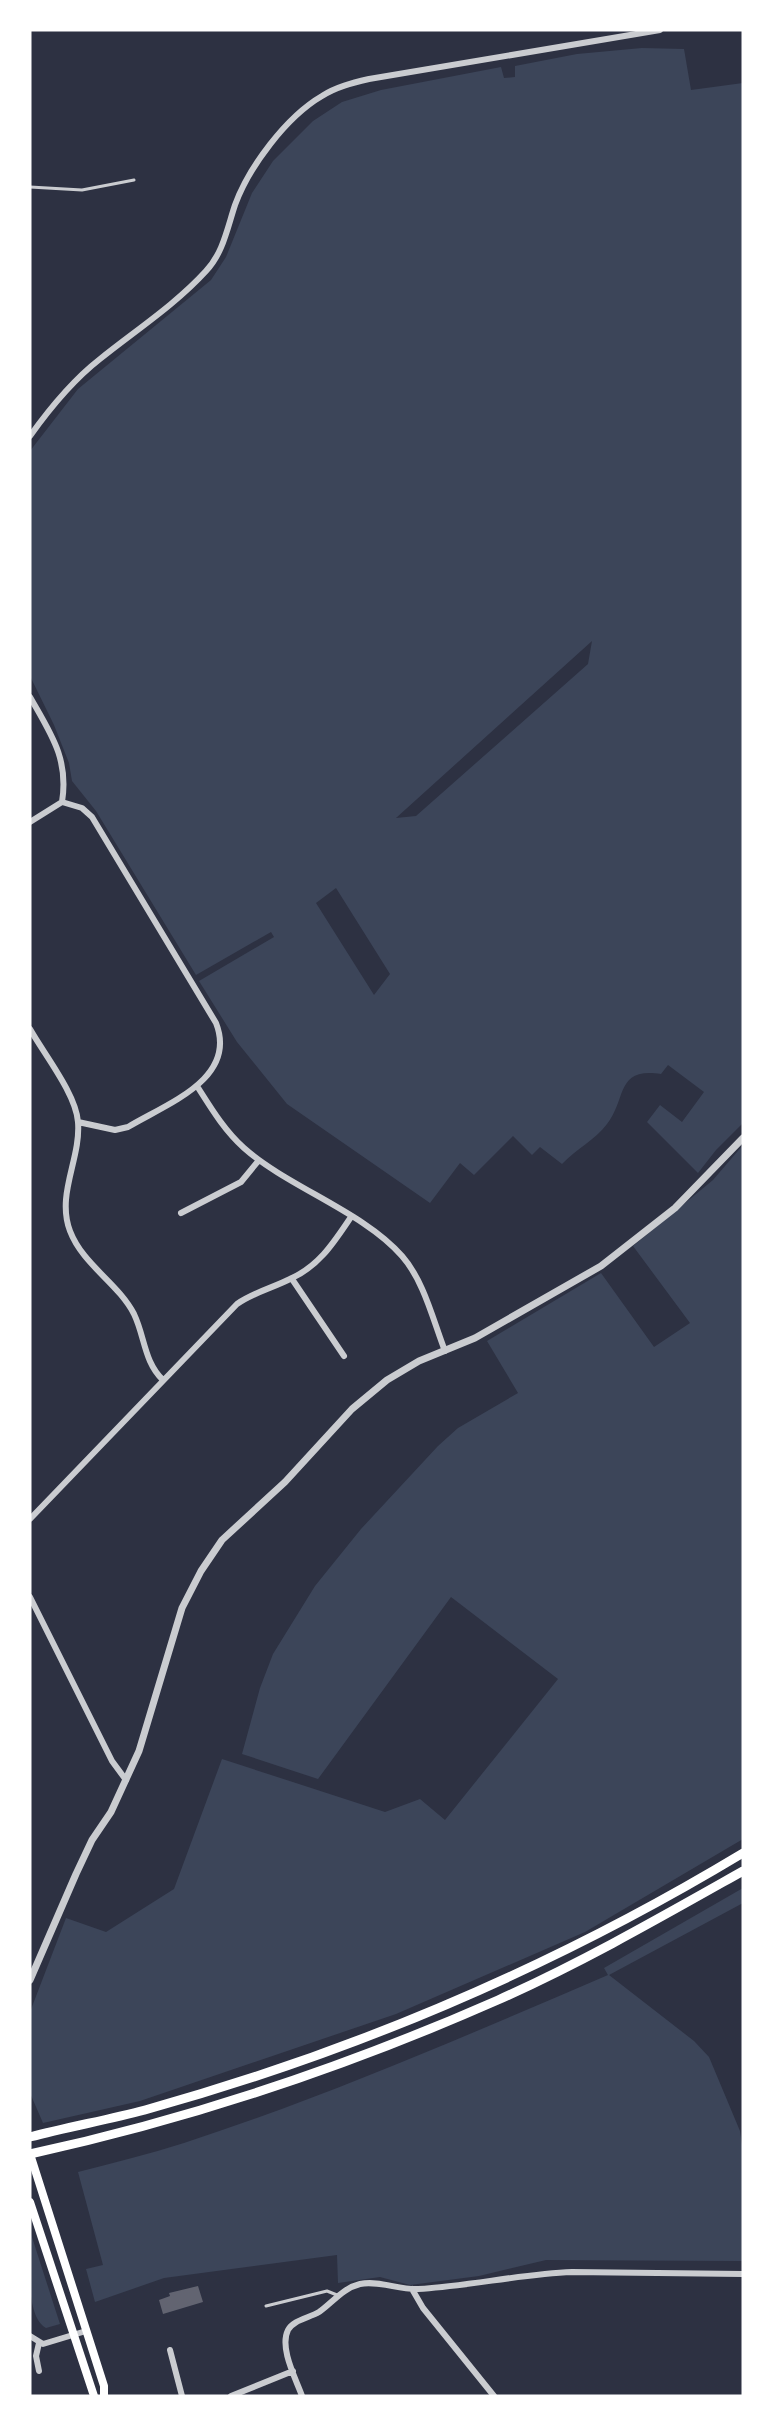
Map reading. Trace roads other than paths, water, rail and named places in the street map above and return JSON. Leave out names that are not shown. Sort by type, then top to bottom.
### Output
[{"type":"highway","points":[[30,2137],[144,2110],[243,2079],[318,2054],[468,1996],[601,1933],[743,1853]]},
{"type":"highway","points":[[30,2154],[86,2142],[237,2100],[412,2037],[500,1999],[610,1945],[743,1871]]},
{"type":"main road","points":[[30,2154],[104,2386],[104,2396]]},
{"type":"main road","points":[[30,2202],[94,2396]]},
{"type":"street","points":[[30,436],[75,382],[98,360],[178,298],[206,271],[221,248],[241,192],[256,165],[304,108],[323,95],[344,85],[369,79],[660,30]]},
{"type":"street","points":[[30,697],[63,764],[65,776],[62,802]]},
{"type":"street","points":[[30,822],[62,802],[82,808],[93,817],[216,1023],[221,1037],[217,1064],[208,1078],[197,1086],[121,1130],[78,1122]]},
{"type":"street","points":[[30,1029],[69,1096],[78,1122],[66,1192],[70,1231],[86,1257],[125,1301],[140,1328],[149,1362],[163,1380]]},
{"type":"street","points":[[197,1086],[231,1135],[259,1160],[393,1246],[411,1267],[445,1351]]},
{"type":"street","points":[[30,1980],[76,1874],[139,1751],[174,1629],[212,1553],[236,1526],[285,1482],[352,1408],[403,1370],[475,1338],[611,1259],[675,1208],[743,1138]]},
{"type":"street","points":[[182,1213],[241,1182],[259,1160]]},
{"type":"street","points":[[30,1519],[237,1304],[254,1293],[292,1279],[314,1265],[329,1250],[351,1217]]},
{"type":"street","points":[[292,1279],[344,1356]]},
{"type":"street","points":[[30,1597],[112,1761],[126,1780]]},
{"type":"street","points":[[302,2396],[293,2371],[286,2337],[290,2328],[320,2312],[350,2287],[365,2283],[411,2289],[478,2285],[544,2273],[743,2274]]},
{"type":"street","points":[[411,2289],[429,2316],[494,2396]]},
{"type":"street","points":[[39,2343],[86,2331]]},
{"type":"street","points":[[30,2336],[39,2343]]},
{"type":"street","points":[[39,2343],[36,2355],[39,2371]]},
{"type":"street","points":[[170,2350],[182,2396]]},
{"type":"street","points":[[231,2396],[293,2371]]},
{"type":"lane","points":[[30,187],[82,190],[134,180]]},
{"type":"lane","points":[[266,2306],[327,2291],[338,2296]]}]
